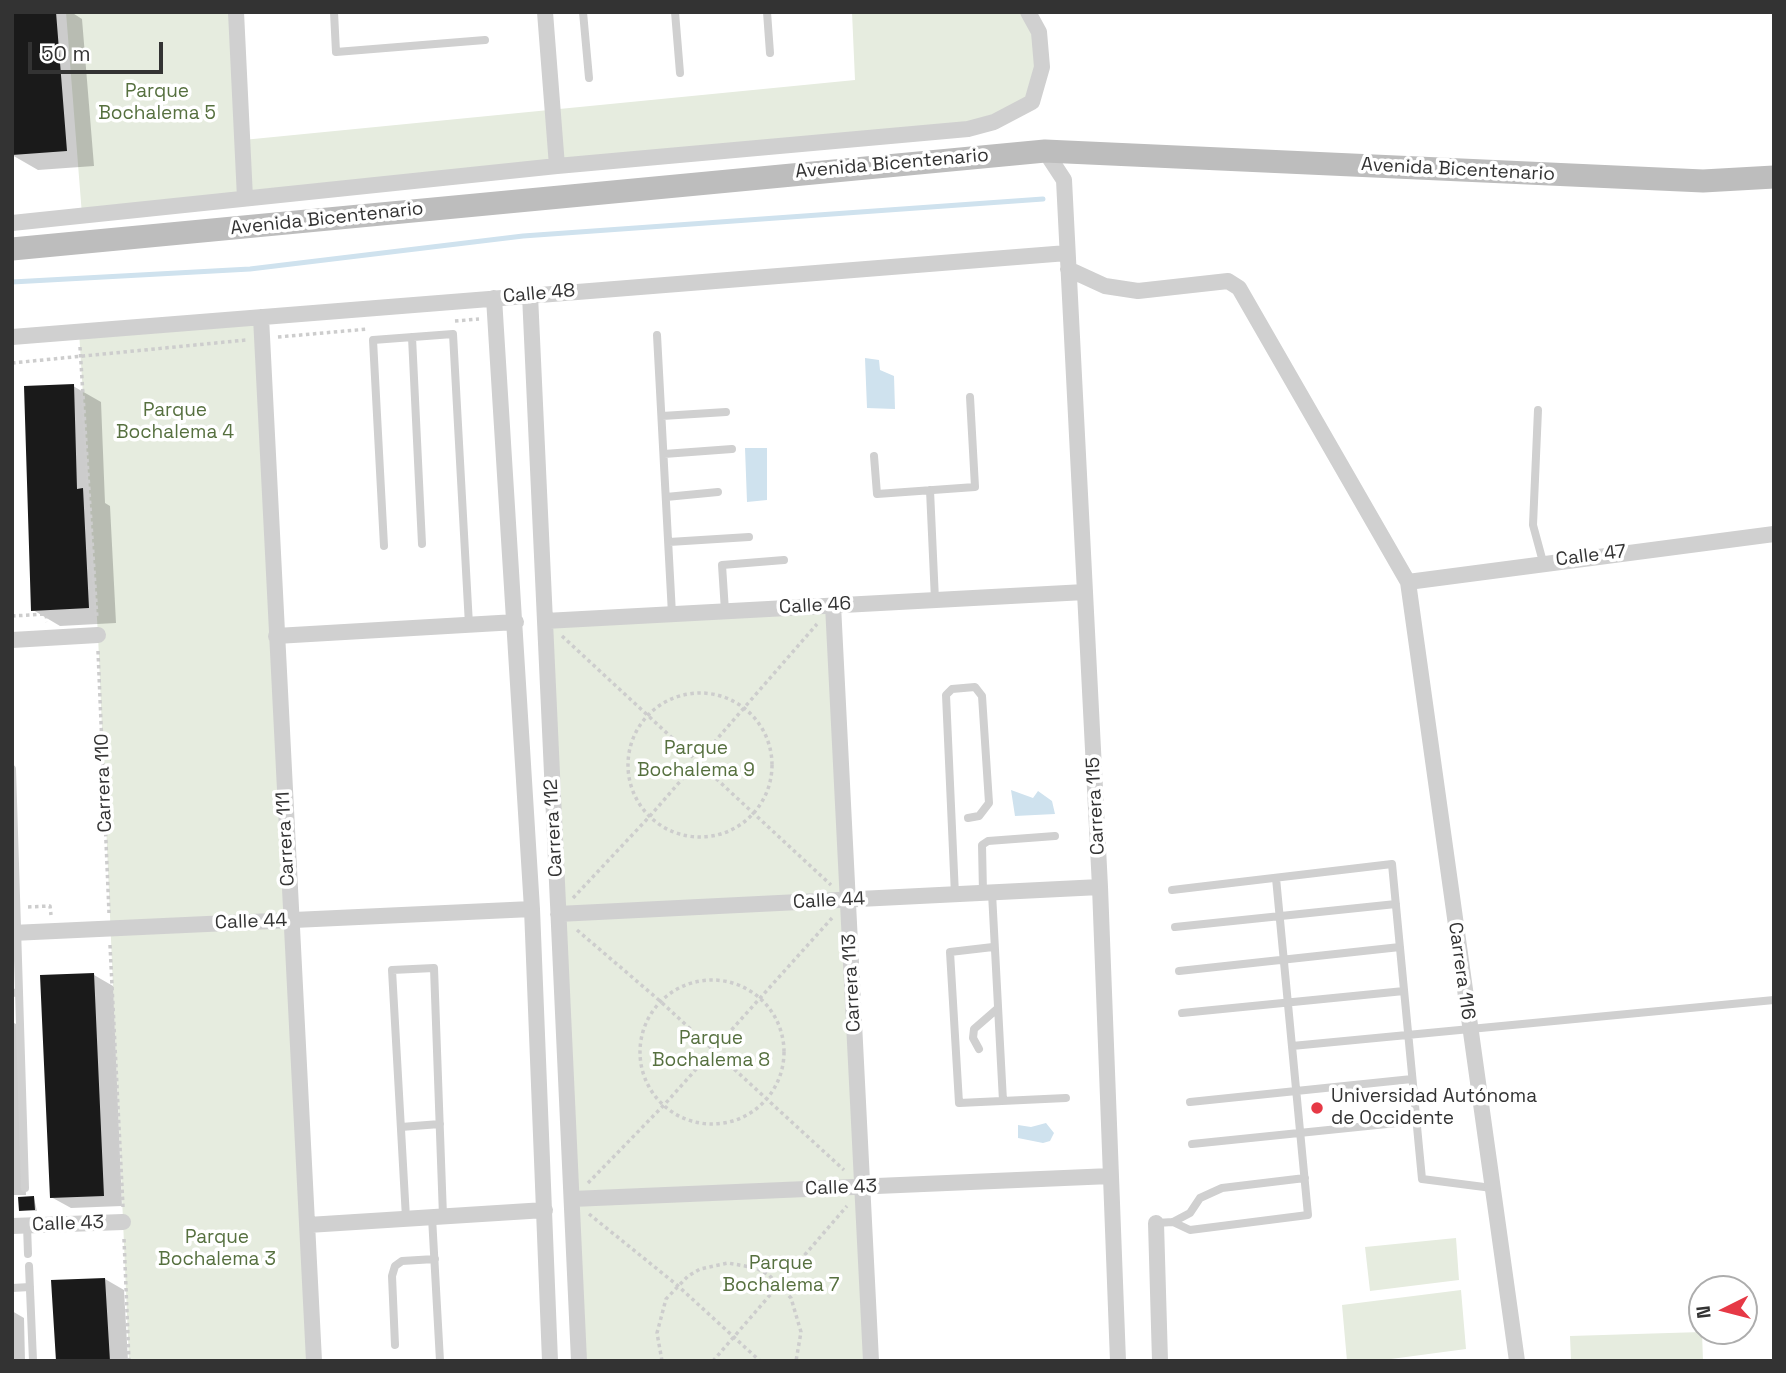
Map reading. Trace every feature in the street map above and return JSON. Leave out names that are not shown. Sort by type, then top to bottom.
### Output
[{"type":"main road","name":"Avenida Bicentenario","points":[[12,249],[1045,151],[1703,181],[1774,177]]},
{"type":"street","points":[[236,12],[245,198]]},
{"type":"street","points":[[545,12],[557,166]]},
{"type":"street","points":[[12,223],[557,166],[968,129],[994,122],[1032,102],[1042,67],[1039,32],[1028,12]]},
{"type":"street","name":"Carrera 115","points":[[1045,151],[1064,180],[1100,887],[1118,1361]]},
{"type":"street","points":[[1067,261],[1105,286],[1138,290],[1228,281],[1239,288],[1408,582]]},
{"type":"street","name":"Calle 48","points":[[12,337],[530,295],[1067,261]]},
{"type":"street","name":"Carrera 112","points":[[530,295],[579,1361]]},
{"type":"street","name":"Carrera 112","points":[[494,298],[532,909],[550,1361]]},
{"type":"street","name":"Carrera 111","points":[[261,317],[314,1361]]},
{"type":"street","name":"Calle 47","points":[[1408,582],[1543,562],[1774,534]]},
{"type":"street","name":"Carrera 116","points":[[1408,582],[1517,1361]]},
{"type":"street","name":"Calle 46","points":[[545,621],[1085,592]]},
{"type":"street","name":"Carrera 113","points":[[833,605],[871,1361]]},
{"type":"street","points":[[276,636],[516,622]]},
{"type":"street","points":[[12,640],[98,636]]},
{"type":"street","name":"Calle 44","points":[[558,914],[1100,887]]},
{"type":"street","name":"Calle 44","points":[[15,932],[532,909]]},
{"type":"street","name":"Calle 43","points":[[572,1199],[1111,1177]]},
{"type":"street","points":[[308,1224],[545,1210]]},
{"type":"street","name":"Calle 43","points":[[20,1226],[123,1222]]},
{"type":"street","points":[[1156,1223],[1160,1361]]},
{"type":"lane","points":[[334,12],[336,52],[485,40]]},
{"type":"lane","points":[[583,12],[589,78]]},
{"type":"lane","points":[[675,12],[680,73]]},
{"type":"lane","points":[[766,12],[770,53]]},
{"type":"lane","points":[[384,547],[373,340],[453,334],[469,625]]},
{"type":"lane","points":[[657,335],[672,614]]},
{"type":"lane","points":[[412,337],[422,544]]},
{"type":"lane","points":[[874,456],[877,494],[975,487],[970,397]]},
{"type":"lane","points":[[1538,410],[1534,525],[1543,562]]},
{"type":"lane","points":[[662,416],[726,412]]},
{"type":"lane","points":[[664,454],[732,449]]},
{"type":"lane","points":[[930,490],[935,600]]},
{"type":"lane","points":[[666,497],[718,492]]},
{"type":"lane","points":[[669,542],[748,537]]},
{"type":"lane","points":[[725,611],[722,565],[785,560]]},
{"type":"lane","points":[[955,895],[946,695],[952,689],[975,687],[982,696],[989,803],[979,816],[968,818]]},
{"type":"lane","points":[[12,769],[16,993],[25,1188]]},
{"type":"lane","points":[[1003,1101],[993,947],[982,845],[988,841],[1055,836]]},
{"type":"lane","points":[[1172,890],[1392,864],[1422,1179],[1492,1188]]},
{"type":"lane","points":[[1173,1222],[1190,1230],[1308,1215],[1276,878]]},
{"type":"lane","points":[[1175,928],[1396,904]]},
{"type":"lane","points":[[993,947],[950,952],[959,1103],[1066,1098]]},
{"type":"lane","points":[[1179,971],[1400,947]]},
{"type":"lane","points":[[406,1218],[392,970],[433,968],[440,1124],[435,1259],[440,1361]]},
{"type":"lane","points":[[1182,1013],[1404,991]]},
{"type":"lane","points":[[1292,1046],[1774,1000]]},
{"type":"lane","points":[[979,1049],[973,1038],[974,1029],[997,1009]]},
{"type":"lane","points":[[1190,1102],[1412,1079]]},
{"type":"lane","points":[[1192,1144],[1416,1121]]},
{"type":"lane","points":[[401,1127],[440,1124]]},
{"type":"lane","points":[[1156,1223],[1173,1222],[1190,1213],[1200,1198],[1222,1188],[1305,1178]]},
{"type":"lane","points":[[20,1226],[28,1254]]},
{"type":"lane","points":[[395,1345],[392,1276],[395,1266],[402,1261],[435,1259]]},
{"type":"lane","points":[[29,1266],[33,1361]]},
{"type":"lane","points":[[12,1288],[30,1287]]},
{"type":"path","points":[[12,363],[262,339]]},
{"type":"path","name":"Carrera 110","points":[[80,356],[98,636],[109,917]]},
{"type":"path","points":[[713,1361],[863,1187],[660,1001],[558,914],[650,817],[833,605]]},
{"type":"path","points":[[545,621],[848,900],[664,1105],[572,1199],[677,1285],[760,1361]]},
{"type":"path","points":[[696,692],[722,696],[746,708],[759,722],[772,758],[768,787],[754,813],[727,832],[695,837],[663,827],[650,817],[631,784],[628,765],[634,738],[649,714],[663,703],[696,692]]},
{"type":"path","points":[[110,944],[129,1361]]},
{"type":"path","points":[[710,979],[737,984],[760,998],[773,1012],[784,1047],[783,1066],[767,1099],[744,1117],[717,1124],[689,1120],[664,1105],[653,1093],[641,1062],[644,1030],[660,1001],[683,985],[710,979]]},
{"type":"path","points":[[662,1361],[657,1333],[660,1315],[677,1285],[700,1269],[728,1263],[756,1268],[780,1284],[798,1314],[801,1332],[796,1361]]},
{"type":"green space","name":"Parque Bochalema 5","points":[[66,12],[236,12],[243,140],[855,80],[852,12],[1028,12],[1039,32],[1032,102],[994,122],[82,215]]},
{"type":"green space","points":[[261,317],[314,1361],[129,1361],[98,635],[79,331]]},
{"type":"green space","points":[[833,605],[871,1361],[579,1361],[545,621]]},
{"type":"green space","points":[[1456,1238],[1459,1280],[1370,1291],[1365,1247]]},
{"type":"green space","points":[[1461,1290],[1466,1349],[1376,1361],[1347,1361],[1342,1305]]},
{"type":"green space","points":[[1688,1332],[1688,1345],[1702,1345],[1703,1361],[1571,1361],[1570,1336]]},
{"type":"water","points":[[865,358],[879,360],[880,370],[894,376],[895,409],[867,408]]},
{"type":"water","points":[[745,448],[767,448],[767,500],[747,502]]},
{"type":"water","points":[[1011,790],[1033,798],[1038,791],[1052,801],[1055,814],[1015,816]]},
{"type":"water","points":[[1046,1123],[1054,1133],[1050,1141],[1043,1143],[1018,1138],[1018,1125],[1031,1127]]},
{"type":"building","points":[[12,12],[56,12],[67,151],[12,155]]},
{"type":"building","points":[[74,384],[77,489],[83,488],[89,608],[31,611],[24,386]]},
{"type":"building","points":[[94,973],[104,1196],[50,1198],[40,975]]},
{"type":"building","points":[[34,1196],[35,1210],[19,1211],[18,1197]]},
{"type":"building","points":[[105,1278],[110,1361],[56,1361],[51,1280]]},
{"type":"waterway","points":[[12,282],[250,269],[523,236],[1043,199]]},
{"type":"place","name":"Universidad Autónoma de Occidente","points":[[1317,1108]]},
{"type":"park label","name":"Parque Bochalema 4","points":[[175,422]]},
{"type":"park label","name":"Parque Bochalema 9","points":[[696,760]]},
{"type":"park label","name":"Parque Bochalema 8","points":[[711,1050]]},
{"type":"park label","name":"Parque Bochalema 3","points":[[217,1249]]},
{"type":"park label","name":"Parque Bochalema 7","points":[[781,1275]]}]
